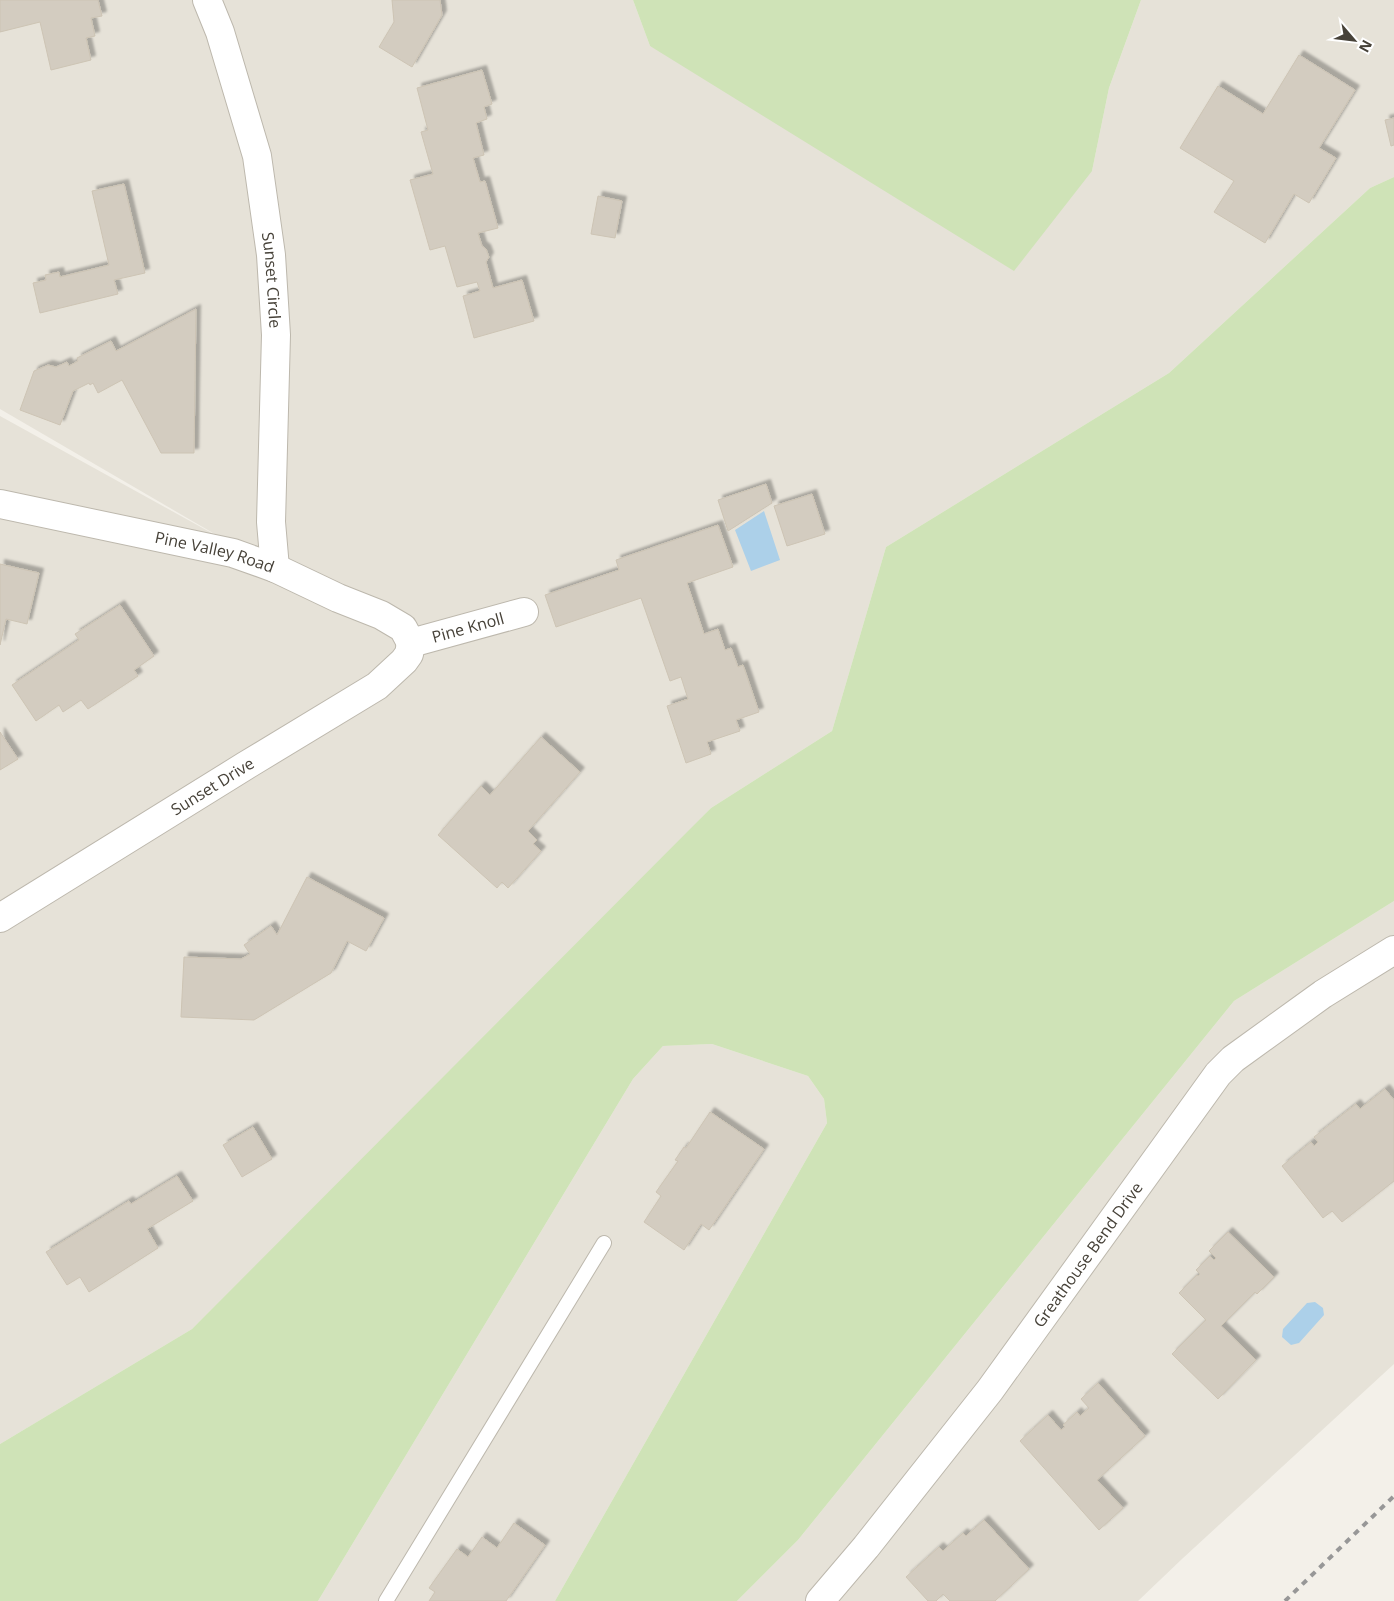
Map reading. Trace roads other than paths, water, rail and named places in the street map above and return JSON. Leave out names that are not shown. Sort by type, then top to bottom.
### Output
[{"type":"street","name":"Sunset Circle","points":[[207,0],[220,32],[257,156],[270,245],[276,334],[271,522],[274,568]]},
{"type":"street","name":"Pine Valley Road","points":[[0,504],[233,553],[274,568],[338,598],[381,615],[403,628],[411,643]]},
{"type":"street","name":"Pine Knoll","points":[[411,643],[524,612]]},
{"type":"street","name":"Sunset Drive","points":[[0,918],[376,686],[404,661],[409,654],[411,643]]},
{"type":"street","name":"Greathouse Bend Drive","points":[[820,1601],[866,1547],[990,1390],[1218,1074],[1233,1059],[1323,994],[1394,950]]},
{"type":"lane","points":[[386,1601],[604,1243]]},
{"type":"water","points":[[764,511],[780,560],[751,571],[735,530]]},
{"type":"water","points":[[1315,1302],[1323,1308],[1324,1315],[1299,1343],[1291,1345],[1282,1337],[1283,1329],[1307,1303]]},
{"type":"railway","points":[[1285,1601],[1394,1496]]}]
